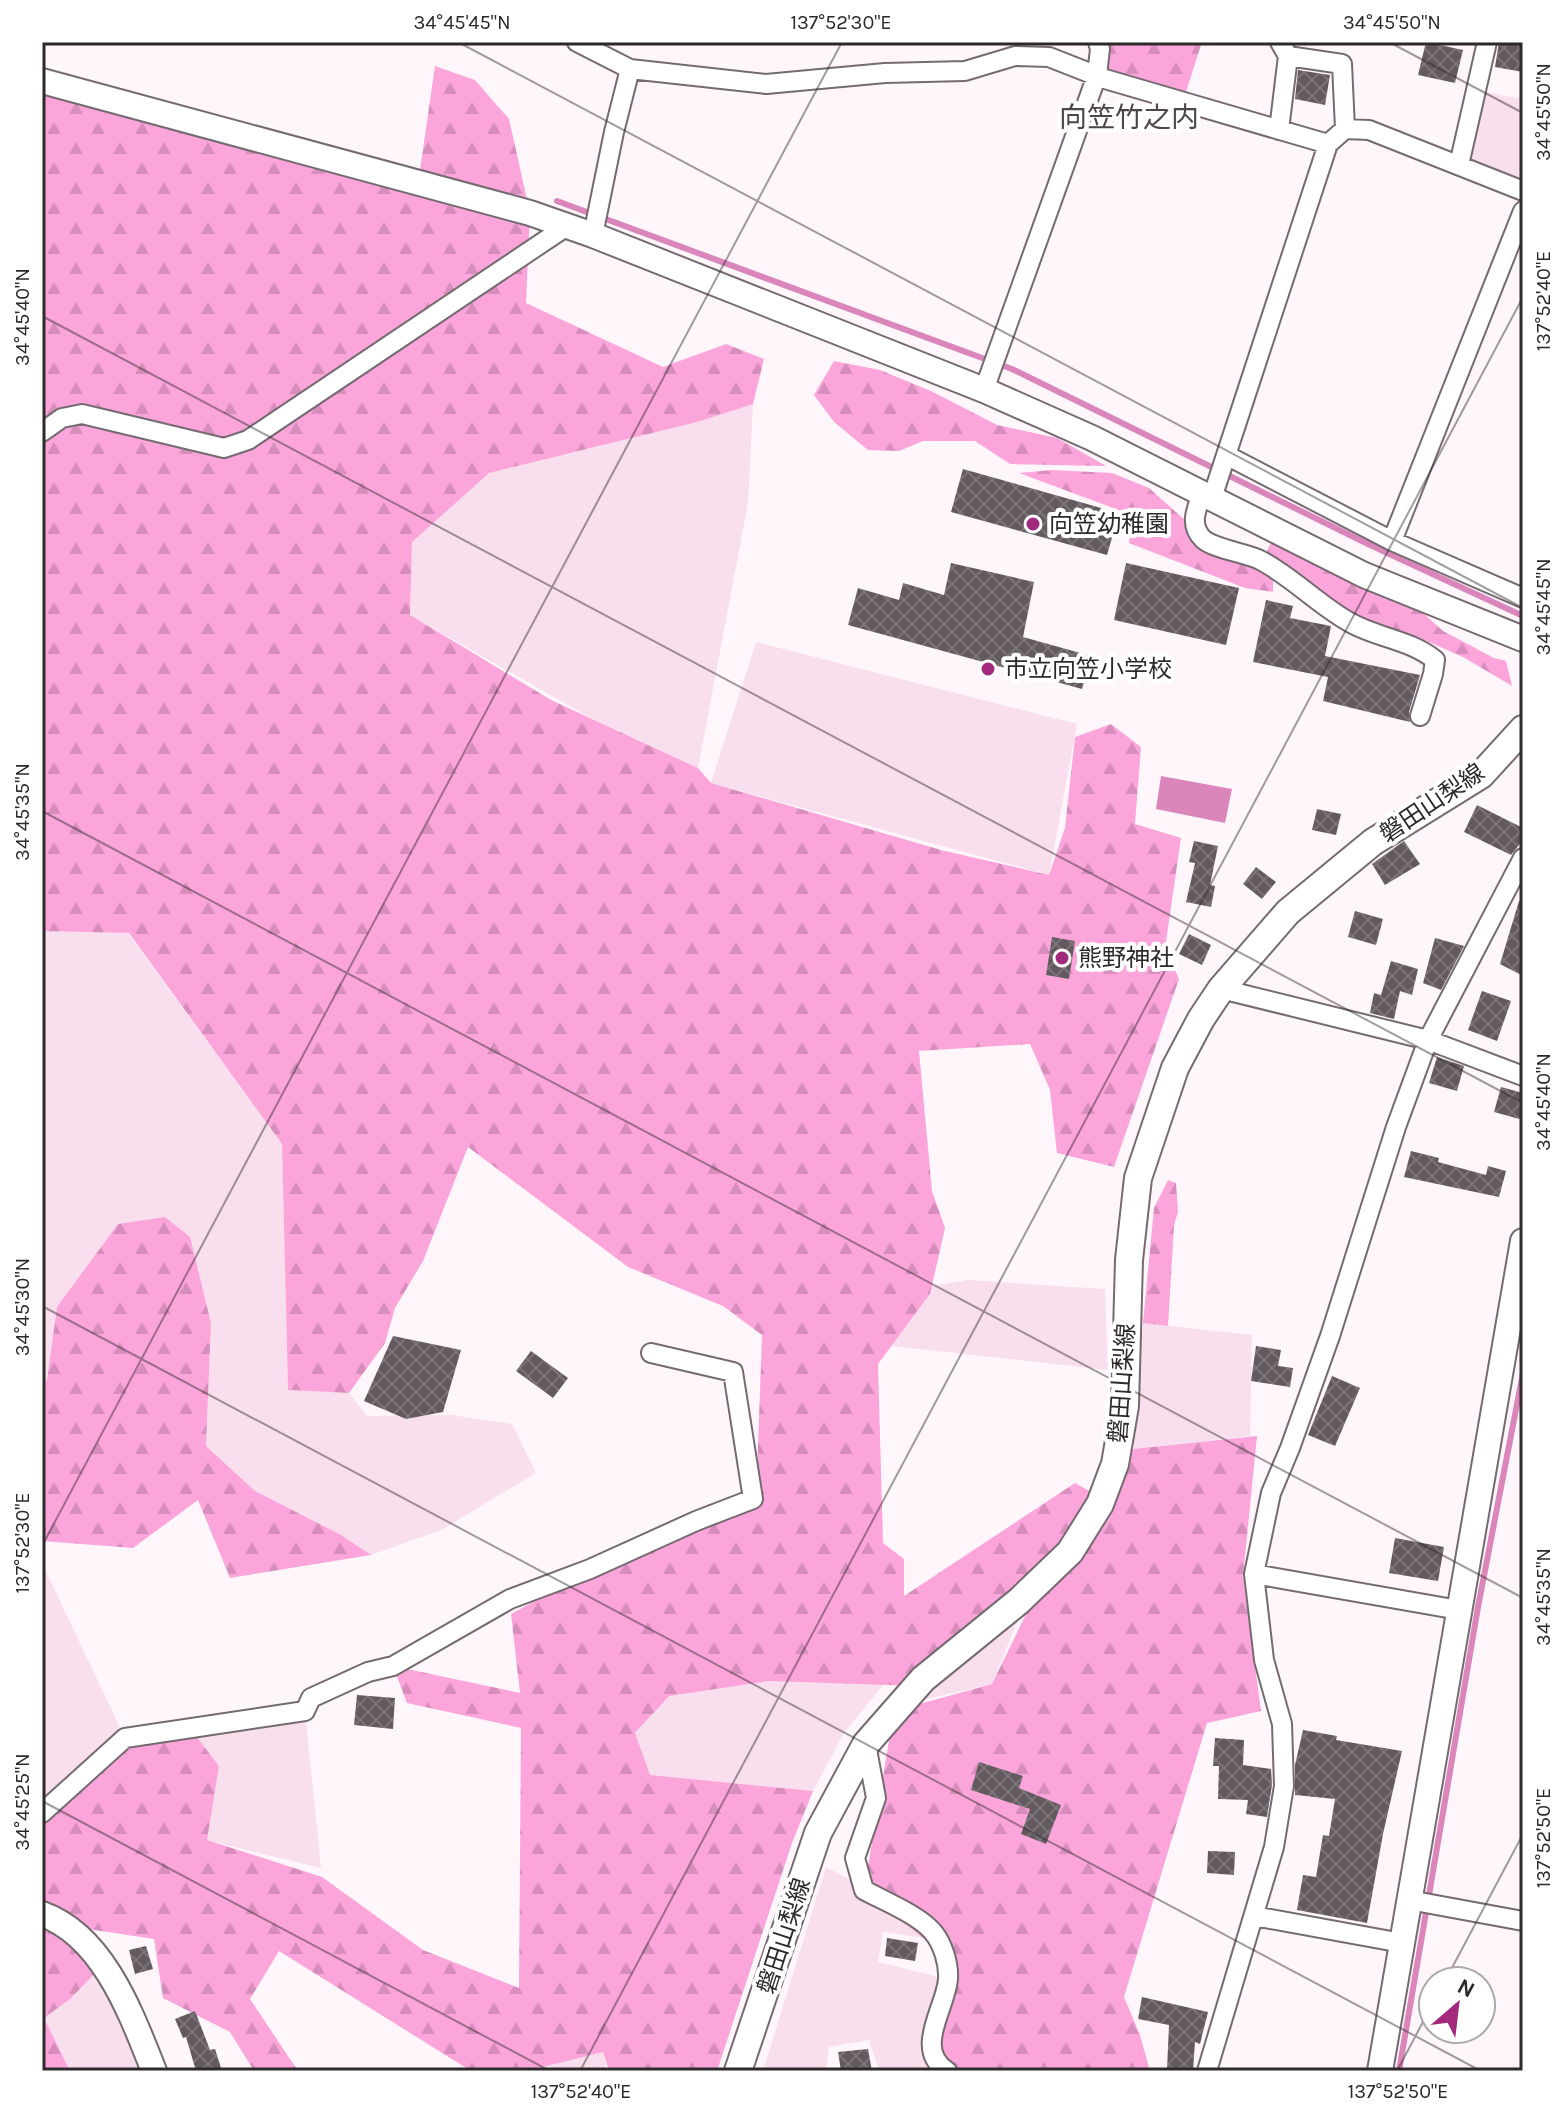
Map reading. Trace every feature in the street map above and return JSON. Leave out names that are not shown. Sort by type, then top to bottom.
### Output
[{"type":"main road","name":"磐田山梨線","points":[[738,2071],[818,1833],[866,1744],[923,1679],[1019,1601],[1070,1552],[1100,1504],[1115,1464],[1125,1406],[1129,1260],[1138,1178],[1175,1068],[1221,989],[1288,912],[1373,842],[1481,775],[1523,729]]},
{"type":"street","points":[[577,42],[630,69],[766,84],[885,73],[965,71],[1015,56],[1049,57],[1097,75],[1328,144]]},
{"type":"street","points":[[984,390],[1097,75],[1098,42]]},
{"type":"street","points":[[1459,165],[1487,42]]},
{"type":"street","points":[[1279,130],[1284,49],[1342,64],[1345,129]]},
{"type":"street","points":[[593,235],[630,69]]},
{"type":"street","points":[[42,81],[530,213],[593,235],[984,390],[1092,438],[1364,575],[1523,639]]},
{"type":"street","points":[[1420,716],[1435,660],[1423,650],[1353,625],[1315,600],[1282,572],[1257,559],[1205,541],[1195,526],[1194,516],[1226,455],[1328,144],[1345,129],[1369,130],[1523,191]]},
{"type":"street","points":[[1392,541],[1523,211]]},
{"type":"street","points":[[42,432],[62,418],[82,414],[224,448],[248,440],[567,226]]},
{"type":"street","points":[[1226,455],[1392,541],[1523,598]]},
{"type":"street","points":[[1207,2071],[1274,1847],[1284,1786],[1282,1724],[1264,1660],[1254,1574],[1271,1493],[1330,1336],[1396,1127],[1428,1040],[1523,858]]},
{"type":"street","points":[[1221,989],[1428,1040],[1523,1076]]},
{"type":"street","points":[[1380,2071],[1459,1610],[1517,1307],[1523,1241]]},
{"type":"street","points":[[42,1813],[125,1738],[305,1711],[311,1698],[368,1672],[393,1666],[510,1599],[590,1569],[753,1499],[733,1372],[651,1353]]},
{"type":"street","points":[[1254,1574],[1459,1610]]},
{"type":"street","points":[[866,1744],[876,1798],[855,1858],[864,1890],[933,1932],[945,1956],[948,1978],[932,2028],[932,2044],[938,2065],[947,2071]]},
{"type":"street","points":[[1409,1900],[1523,1921]]},
{"type":"street","points":[[42,1914],[70,1930],[110,1973],[128,2007],[154,2071]]},
{"type":"street","points":[[1254,1916],[1402,1943]]},
{"type":"shaded area","points":[[1476,90],[1517,98],[1523,94],[1523,181],[1461,157]]},
{"type":"shaded area","points":[[753,404],[748,503],[698,768],[589,717],[410,615],[412,542],[470,474],[589,449]]},
{"type":"shaded area","points":[[756,642],[1077,724],[1049,875],[711,783]]},
{"type":"shaded area","points":[[1161,776],[1232,789],[1225,823],[1156,809]]},
{"type":"shaded area","points":[[42,931],[128,933],[282,1144],[288,1390],[349,1393],[367,1416],[451,1415],[512,1424],[536,1473],[441,1530],[371,1555],[255,1491],[206,1446],[211,1323],[57,1307],[47,1380],[42,1384]]},
{"type":"shaded area","points":[[968,1280],[1105,1289],[1108,1370],[891,1346],[930,1295],[932,1286]]},
{"type":"shaded area","points":[[1143,1323],[1252,1335],[1250,1436],[1133,1449]]},
{"type":"shaded area","points":[[42,1563],[125,1738],[42,1798]]},
{"type":"shaded area","points":[[1030,1591],[992,1684],[900,1705]]},
{"type":"shaded area","points":[[769,1681],[884,1684],[844,1733],[813,1791],[649,1775],[635,1734],[672,1690]]},
{"type":"shaded area","points":[[305,1711],[321,1868],[206,1840],[219,1766],[190,1728]]},
{"type":"shaded area","points":[[826,1867],[863,1887],[923,1938],[883,1932],[878,1962],[942,1978],[938,2071],[879,2071],[869,2040],[829,2047],[826,2071],[763,2071]]},
{"type":"shaded area","points":[[103,1965],[154,2071],[70,2071],[44,2018]]},
{"type":"shaded area","points":[[603,2052],[607,2071],[509,2071]]},
{"type":"green space","points":[[1089,42],[1202,42],[1183,101],[1098,67]]},
{"type":"green space","points":[[435,66],[475,80],[509,119],[530,213],[526,303],[663,367],[726,344],[764,359],[753,404],[697,422],[489,473],[412,542],[410,615],[551,700],[698,768],[711,783],[941,850],[1049,875],[1065,828],[1075,737],[1111,724],[1141,747],[1135,824],[1181,838],[1165,948],[1179,979],[1114,1167],[1057,1153],[1050,1090],[1030,1044],[919,1051],[932,1191],[945,1228],[930,1294],[878,1364],[883,1543],[904,1559],[904,1596],[1075,1483],[1100,1497],[1133,1449],[1257,1436],[1243,1576],[1261,1711],[1207,1723],[1124,1997],[1140,2035],[1150,2071],[950,2071],[932,2044],[945,1956],[864,1890],[894,1711],[992,1684],[1043,1579],[917,1686],[769,1681],[669,1696],[635,1733],[650,1775],[813,1791],[792,1843],[717,2071],[609,2071],[603,2052],[526,2071],[471,2071],[279,1951],[250,1999],[298,2071],[254,2071],[230,2032],[163,1998],[154,1939],[88,1929],[42,1914],[42,1799],[109,1752],[190,1728],[219,1766],[207,1840],[322,1877],[423,1950],[519,1988],[521,1728],[407,1703],[393,1666],[520,1693],[511,1614],[606,1562],[753,1500],[757,1474],[762,1335],[723,1306],[628,1267],[468,1147],[423,1261],[395,1308],[385,1343],[349,1393],[288,1390],[282,1144],[129,933],[42,931],[42,81],[418,184]]},
{"type":"green space","points":[[834,361],[880,370],[933,392],[997,425],[1057,438],[1106,466],[1010,464],[975,441],[923,441],[899,451],[868,450],[834,422],[814,395]]},
{"type":"green space","points":[[1052,470],[1112,473],[1149,488],[1224,555],[1273,577],[1273,592],[1245,588],[1129,543],[1132,515],[1019,473]]},
{"type":"green space","points":[[1273,538],[1394,587],[1443,631],[1494,658],[1506,661],[1512,686],[1463,657],[1375,623],[1325,599],[1267,551]]},
{"type":"green space","points":[[1168,1180],[1176,1183],[1178,1212],[1174,1225],[1168,1326],[1143,1323],[1154,1208]]},
{"type":"green space","points":[[165,1217],[190,1237],[211,1323],[206,1446],[255,1491],[341,1535],[371,1555],[230,1578],[198,1500],[133,1548],[42,1541],[42,1384],[47,1380],[57,1307],[118,1224]]},
{"type":"green space","points":[[42,1917],[103,1965],[70,1999],[44,2018],[70,2071],[42,2071]]},
{"type":"building","points":[[1426,42],[1463,50],[1455,83],[1418,75]]},
{"type":"building","points":[[1499,42],[1523,42],[1523,72],[1495,67]]},
{"type":"building","points":[[1298,70],[1330,75],[1325,105],[1295,99]]},
{"type":"building","points":[[963,469],[1119,513],[1107,555],[951,512]]},
{"type":"building","points":[[951,563],[1034,582],[1023,637],[1091,656],[1082,689],[848,625],[858,588],[899,600],[903,583],[944,595]]},
{"type":"building","points":[[1126,563],[1239,588],[1226,645],[1114,620]]},
{"type":"building","points":[[1266,600],[1293,606],[1290,618],[1331,626],[1325,656],[1420,675],[1409,712],[1410,722],[1323,701],[1328,677],[1253,662]]},
{"type":"building","points":[[1477,805],[1523,828],[1523,840],[1511,855],[1464,832]]},
{"type":"building","points":[[1317,809],[1341,814],[1336,835],[1312,830]]},
{"type":"building","points":[[1194,841],[1218,846],[1210,885],[1215,886],[1211,907],[1186,902],[1195,863],[1189,862]]},
{"type":"building","points":[[1404,841],[1420,864],[1385,885],[1372,864]]},
{"type":"building","points":[[1256,867],[1276,882],[1262,899],[1243,884]]},
{"type":"building","points":[[1519,901],[1523,902],[1523,976],[1500,964]]},
{"type":"building","points":[[1355,911],[1383,919],[1376,945],[1348,937]]},
{"type":"building","points":[[1189,934],[1211,945],[1202,965],[1179,954]]},
{"type":"building","points":[[1052,937],[1075,941],[1069,979],[1046,975]]},
{"type":"building","points":[[1435,938],[1464,946],[1441,990],[1423,983]]},
{"type":"building","points":[[1391,961],[1418,969],[1412,995],[1400,991],[1394,1019],[1370,1013],[1374,993],[1381,995]]},
{"type":"building","points":[[1482,991],[1511,1001],[1497,1041],[1468,1030]]},
{"type":"building","points":[[1437,1057],[1464,1066],[1457,1091],[1429,1083]]},
{"type":"building","points":[[1501,1087],[1523,1093],[1523,1120],[1494,1112]]},
{"type":"building","points":[[1411,1151],[1486,1175],[1488,1166],[1506,1171],[1499,1197],[1404,1177]]},
{"type":"building","points":[[393,1336],[461,1350],[443,1412],[406,1419],[364,1401]]},
{"type":"building","points":[[1256,1346],[1281,1350],[1278,1366],[1293,1368],[1290,1387],[1251,1381]]},
{"type":"building","points":[[531,1351],[568,1378],[553,1398],[516,1371]]},
{"type":"building","points":[[1332,1376],[1360,1388],[1335,1446],[1308,1435]]},
{"type":"building","points":[[1395,1538],[1444,1547],[1438,1581],[1389,1573]]},
{"type":"building","points":[[357,1695],[395,1698],[393,1729],[354,1725]]},
{"type":"building","points":[[1303,1730],[1337,1736],[1336,1740],[1402,1751],[1367,1923],[1297,1910],[1303,1875],[1316,1877],[1323,1835],[1329,1836],[1335,1799],[1295,1795],[1295,1765]]},
{"type":"building","points":[[1215,1738],[1244,1740],[1243,1765],[1271,1769],[1267,1817],[1246,1814],[1248,1800],[1218,1799],[1219,1766],[1213,1766]]},
{"type":"building","points":[[979,1762],[1023,1776],[1019,1788],[1061,1805],[1046,1844],[1021,1834],[1030,1809],[971,1790]]},
{"type":"building","points":[[1208,1851],[1235,1852],[1234,1875],[1207,1873]]},
{"type":"building","points":[[887,1938],[918,1943],[915,1961],[885,1956]]},
{"type":"building","points":[[146,1946],[153,1969],[135,1974],[129,1950]]},
{"type":"building","points":[[1142,1997],[1208,2012],[1200,2044],[1195,2042],[1193,2071],[1167,2070],[1169,2025],[1138,2019]]},
{"type":"building","points":[[195,2011],[210,2050],[215,2049],[222,2071],[196,2071],[186,2037],[183,2038],[175,2019]]},
{"type":"building","points":[[868,2049],[872,2071],[841,2071],[838,2052]]},
{"type":"waterway","points":[[557,201],[1012,369],[1368,544],[1523,616]]},
{"type":"waterway","points":[[1399,2071],[1478,1607],[1523,1373]]},
{"type":"place","name":"向笠幼稚園","points":[[1033,524]]},
{"type":"place","name":"市立向笠小学校","points":[[988,669]]},
{"type":"place","name":"熊野神社","points":[[1062,958]]},
{"type":"district","name":"向笠竹之内","points":[[1129,117]]}]
